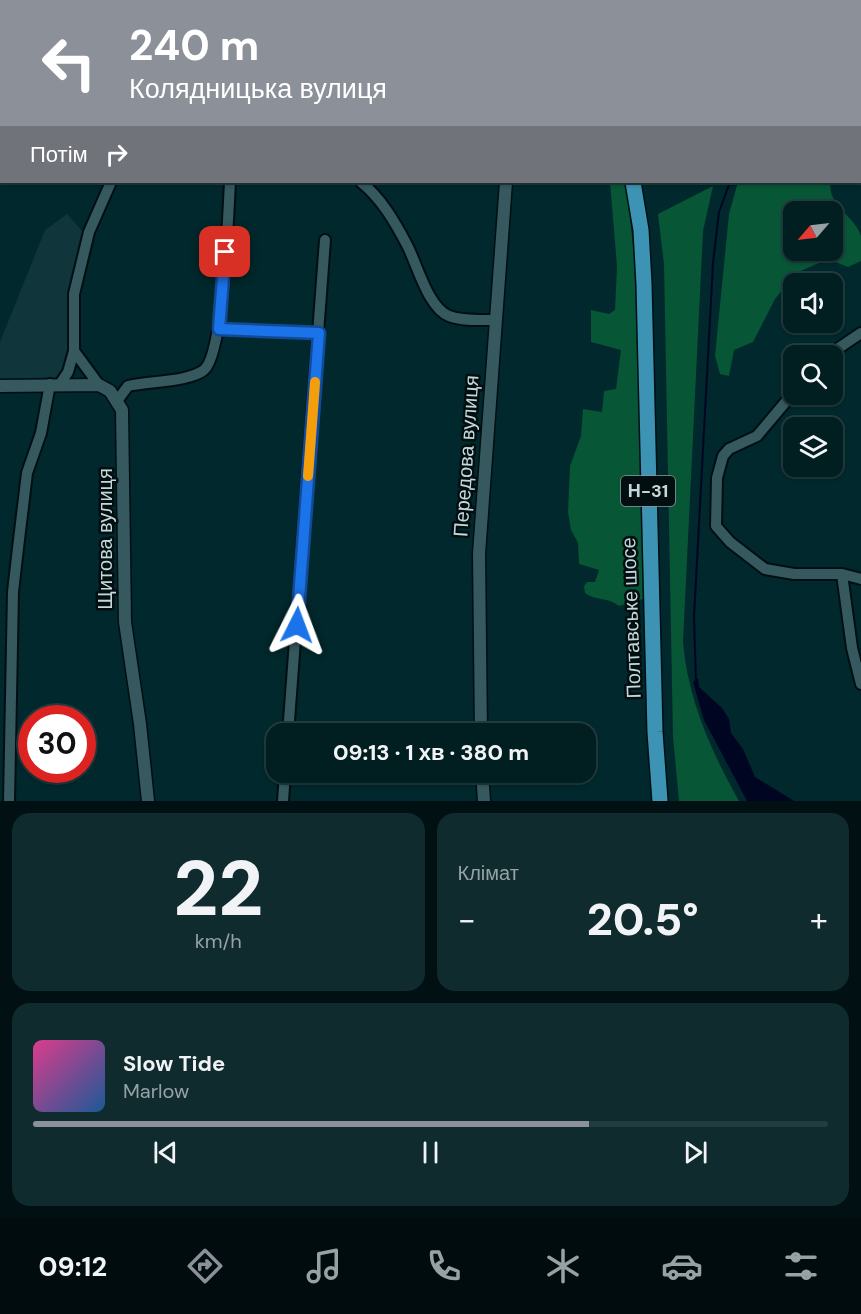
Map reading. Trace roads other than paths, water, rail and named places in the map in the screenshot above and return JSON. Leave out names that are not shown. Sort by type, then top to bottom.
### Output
[{"type":"main road","name":"Полтавське шосе","points":[[633,183],[641,230],[644,284],[655,720],[660,801]]},
{"type":"street","points":[[111,183],[103,206],[88,232],[74,294],[72,340],[74,351],[99,385],[110,391],[117,401],[128,386],[191,377],[204,370],[212,359],[219,329],[230,183]]},
{"type":"street","points":[[362,183],[384,207],[408,246],[433,302],[440,311],[449,316],[495,320]]},
{"type":"street","name":"Передова вулиця","points":[[481,723],[479,554],[506,183]]},
{"type":"street","points":[[289,723],[325,240]]},
{"type":"street","points":[[219,329],[319,333]]},
{"type":"street","points":[[843,345],[861,333]]},
{"type":"street","points":[[9,801],[15,570],[27,473],[55,384],[68,372],[74,351]]},
{"type":"street","points":[[0,386],[99,385]]},
{"type":"street","name":"Щитова вулиця","points":[[117,401],[124,423],[125,621],[141,724],[148,801]]},
{"type":"street","points":[[783,405],[757,436],[729,449],[718,466],[716,526],[722,535],[765,569],[794,574],[842,574],[861,579]]},
{"type":"street","points":[[842,574],[852,648],[861,684]]},
{"type":"street","points":[[283,801],[284,783]]},
{"type":"street","points":[[483,783],[484,801]]},
{"type":"waterway","points":[[696,683],[694,617],[713,263],[719,212],[730,183]]}]
